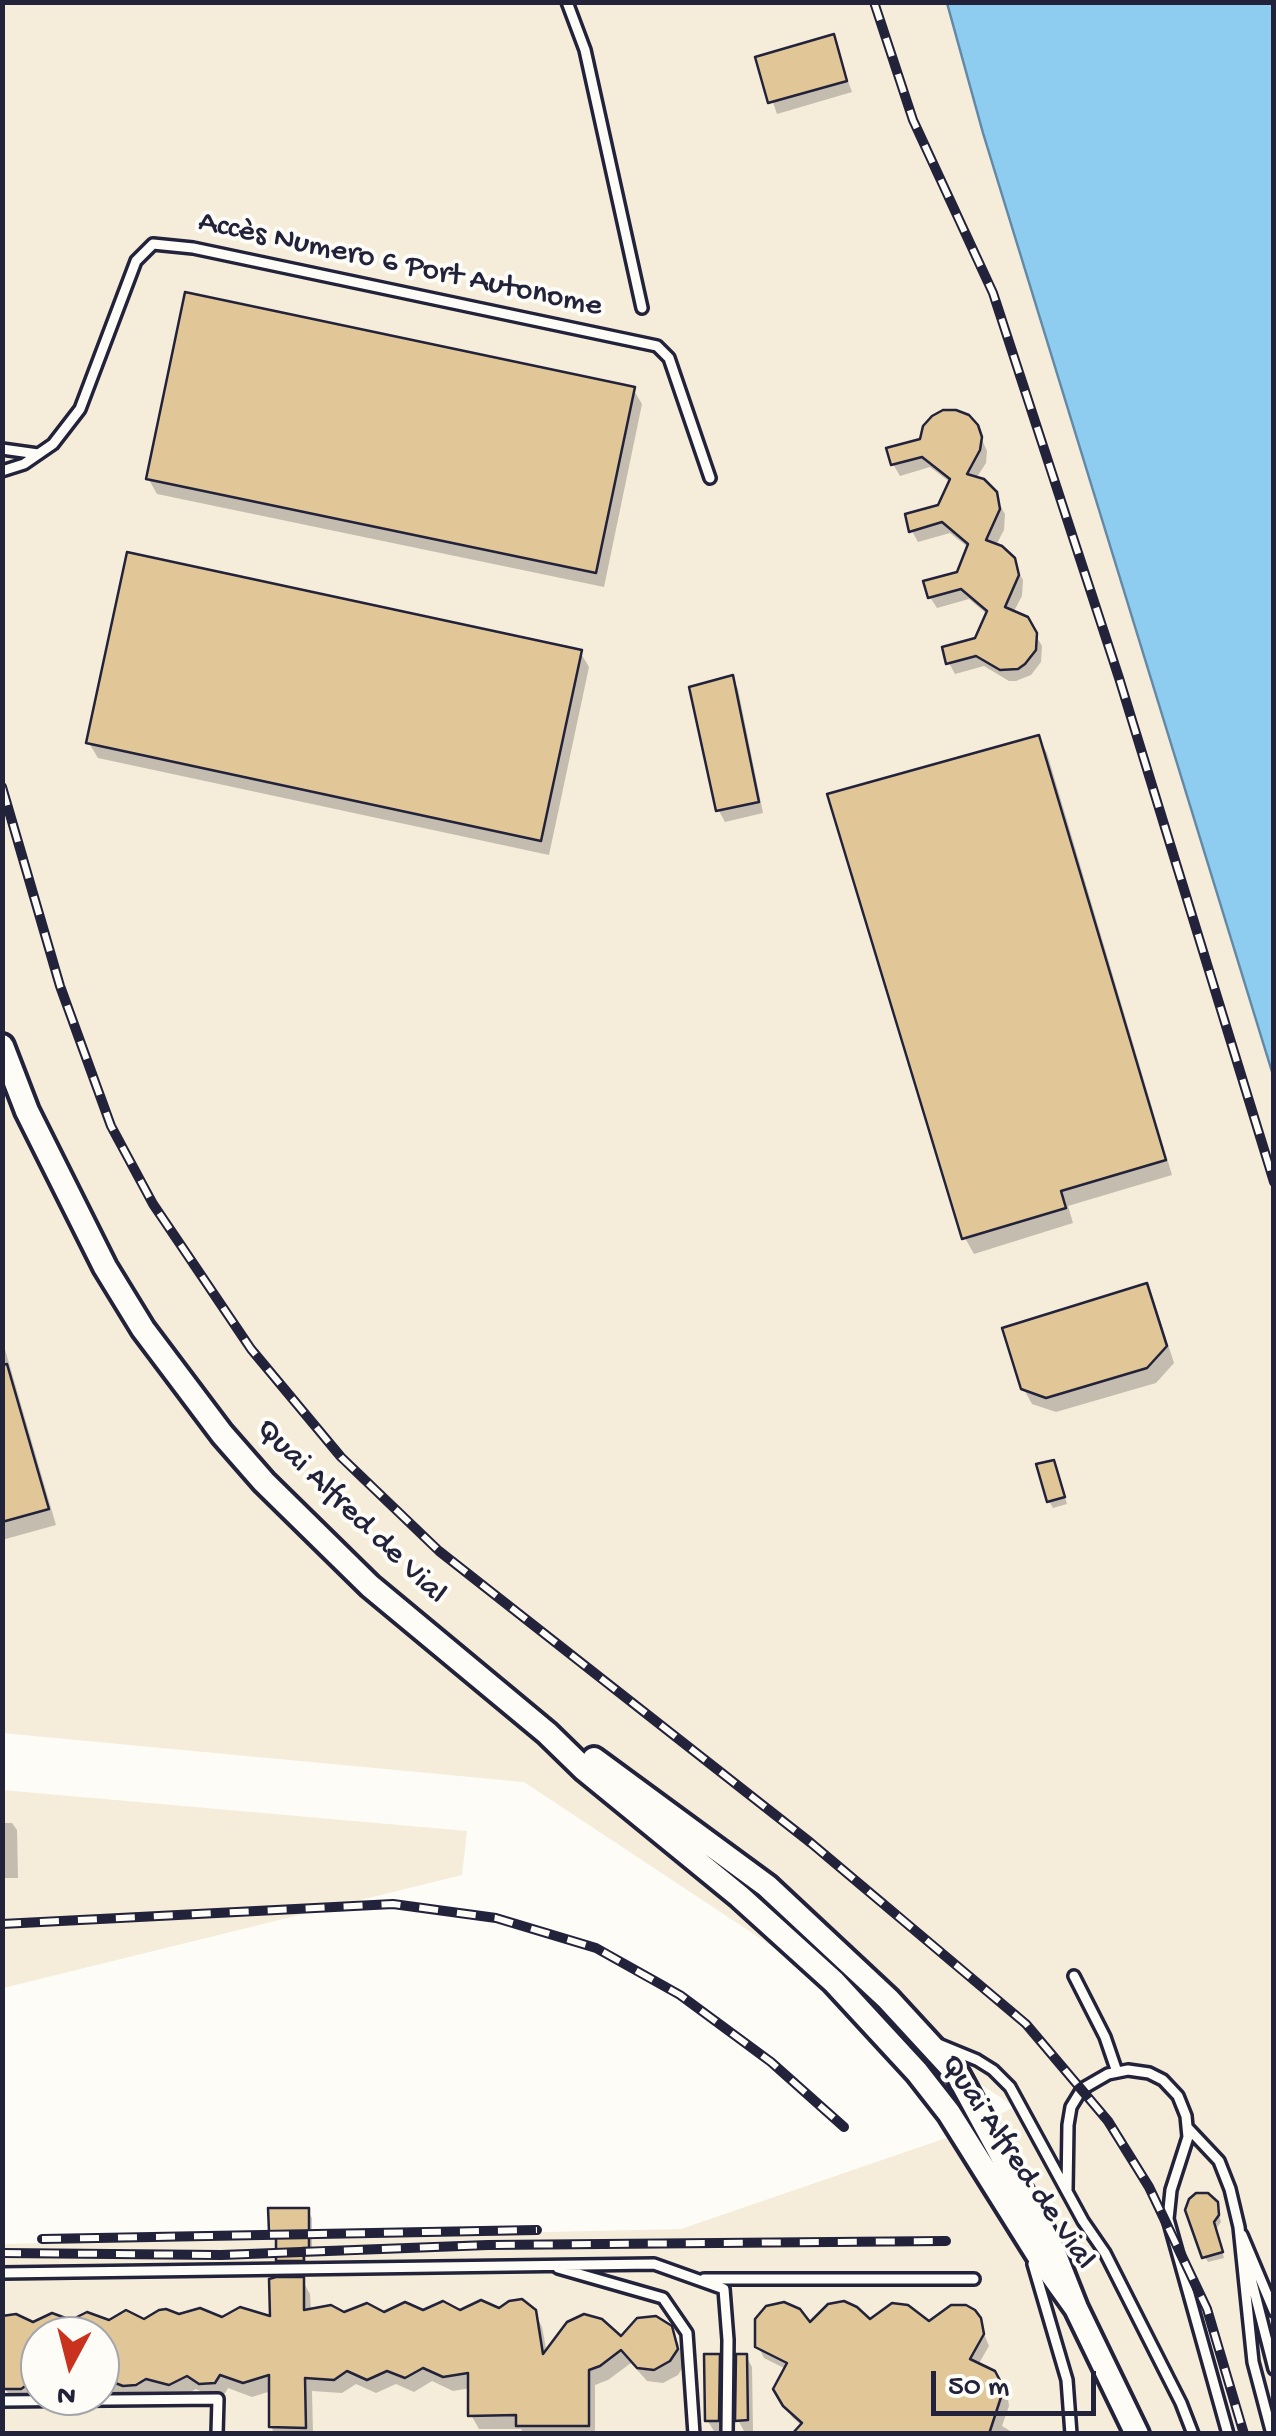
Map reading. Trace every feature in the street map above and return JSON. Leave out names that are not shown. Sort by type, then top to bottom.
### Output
[{"type":"main road","name":"Quai Alfred de Vial","points":[[2,1046],[81,1223],[142,1329],[264,1482],[370,1586],[783,1934],[858,2007],[948,2112],[1076,2308]]},
{"type":"main road","name":"Quai Alfred de Vial","points":[[547,1733],[592,1758],[767,1886],[840,1952],[958,2076],[1053,2250],[1136,2434]]},
{"type":"lane","points":[[567,2],[585,50],[642,308]]},
{"type":"lane","name":"Accès Numero 6 Port Autonome","points":[[2,472],[24,464],[53,444],[80,409],[142,252],[153,244],[171,244],[657,346],[669,358],[710,478]]},
{"type":"lane","points":[[2,449],[38,454]]},
{"type":"lane","points":[[1074,1976],[1100,2024],[1117,2072]]},
{"type":"lane","points":[[926,2039],[977,2060],[994,2070],[1010,2087],[1105,2253],[1193,2434]]},
{"type":"lane","points":[[1067,2190],[1071,2107],[1091,2082],[1117,2072],[1149,2072],[1163,2080],[1178,2096],[1187,2127],[1182,2160],[1170,2190],[1168,2220],[1228,2434]]},
{"type":"lane","points":[[1187,2127],[1220,2161],[1274,2369]]},
{"type":"lane","points":[[1022,2228],[1067,2380],[1070,2434]]},
{"type":"lane","points":[[1239,2228],[1274,2311]]},
{"type":"lane","points":[[1239,2228],[1250,2348],[1272,2434]]},
{"type":"lane","points":[[4,2274],[654,2264],[724,2289],[727,2434]]},
{"type":"lane","points":[[548,2266],[662,2298],[687,2333],[694,2434]]},
{"type":"lane","points":[[696,2279],[974,2279]]},
{"type":"lane","points":[[2,2401],[218,2399],[217,2434]]},
{"type":"shaded area","points":[[3,3],[947,3],[983,133],[1273,1075],[1273,2433],[3,2433],[2,2244],[681,2229],[955,2135],[1015,2107],[524,1782],[2,1733]]},
{"type":"shaded area","points":[[2,1790],[467,1831],[462,1875],[3,1988]]},
{"type":"water","points":[[947,3],[1273,3],[1273,1075],[983,133]]},
{"type":"building","points":[[834,34],[847,81],[768,103],[755,57]]},
{"type":"building","points":[[185,292],[635,387],[596,573],[146,479]]},
{"type":"building","points":[[943,410],[969,415],[982,437],[980,450],[967,474],[984,479],[997,492],[1000,509],[986,540],[1002,546],[1015,558],[1019,575],[1005,607],[1028,617],[1037,633],[1036,650],[1018,669],[1000,670],[976,656],[946,664],[942,647],[975,638],[987,611],[961,589],[928,598],[923,581],[957,572],[968,544],[942,522],[909,532],[905,514],[938,505],[950,479],[922,457],[891,465],[886,448],[920,439],[923,426]]},
{"type":"building","points":[[127,552],[582,650],[541,841],[86,743]]},
{"type":"building","points":[[733,675],[759,802],[716,811],[689,687]]},
{"type":"building","points":[[1039,735],[1166,1160],[1061,1191],[1066,1208],[962,1239],[827,794]]},
{"type":"building","points":[[1147,1283],[1167,1346],[1147,1368],[1046,1398],[1021,1389],[1002,1328]]},
{"type":"building","points":[[7,1364],[49,1509],[2,1522],[2,1365]]},
{"type":"building","points":[[1054,1460],[1065,1497],[1047,1502],[1036,1464]]},
{"type":"building","points":[[1196,2193],[1208,2193],[1218,2202],[1219,2215],[1214,2222],[1223,2252],[1202,2258],[1185,2210]]},
{"type":"building","points":[[268,2208],[309,2208],[309,2248],[303,2248],[304,2261],[276,2261],[276,2233],[269,2232]]},
{"type":"building","points":[[304,2277],[304,2310],[331,2305],[344,2312],[367,2303],[384,2312],[405,2302],[423,2310],[443,2301],[460,2310],[481,2300],[499,2308],[522,2299],[536,2310],[543,2354],[567,2322],[584,2314],[602,2319],[621,2336],[637,2318],[656,2316],[672,2326],[678,2349],[670,2361],[654,2370],[637,2368],[621,2350],[589,2370],[589,2426],[516,2426],[516,2415],[468,2416],[468,2373],[443,2377],[423,2368],[405,2378],[387,2371],[367,2380],[347,2371],[334,2380],[305,2378],[306,2428],[269,2427],[269,2375],[243,2383],[220,2375],[215,2383],[199,2384],[187,2376],[169,2385],[146,2379],[136,2385],[120,2385],[120,2316],[116,2316],[126,2310],[144,2319],[159,2310],[179,2314],[200,2308],[222,2317],[240,2307],[270,2316],[269,2279]]},
{"type":"building","points":[[844,2301],[870,2319],[892,2303],[908,2305],[929,2321],[951,2305],[966,2305],[975,2310],[984,2334],[970,2359],[995,2371],[1004,2388],[989,2434],[792,2434],[802,2423],[783,2406],[773,2389],[787,2363],[755,2347],[755,2319],[766,2306],[784,2302],[800,2309],[810,2322],[828,2304]]},
{"type":"building","points":[[2,2316],[20,2316],[20,2389],[2,2389]]},
{"type":"building","points":[[704,2354],[720,2354],[719,2421],[705,2421]]},
{"type":"building","points":[[736,2354],[747,2354],[748,2420],[735,2421]]},
{"type":"railway","points":[[874,2],[913,120],[993,293],[1119,678],[1274,1182]]},
{"type":"railway","points":[[2,787],[60,986],[111,1126],[153,1204],[251,1349],[341,1457],[439,1551],[811,1843],[1026,2024],[1108,2121],[1149,2187],[1207,2309],[1244,2434]]},
{"type":"railway","points":[[2,1924],[393,1904],[496,1918],[596,1948],[680,1995],[771,2062],[844,2127]]},
{"type":"railway","points":[[42,2239],[537,2230]]},
{"type":"railway","points":[[2,2253],[221,2255],[488,2245],[946,2241]]}]
